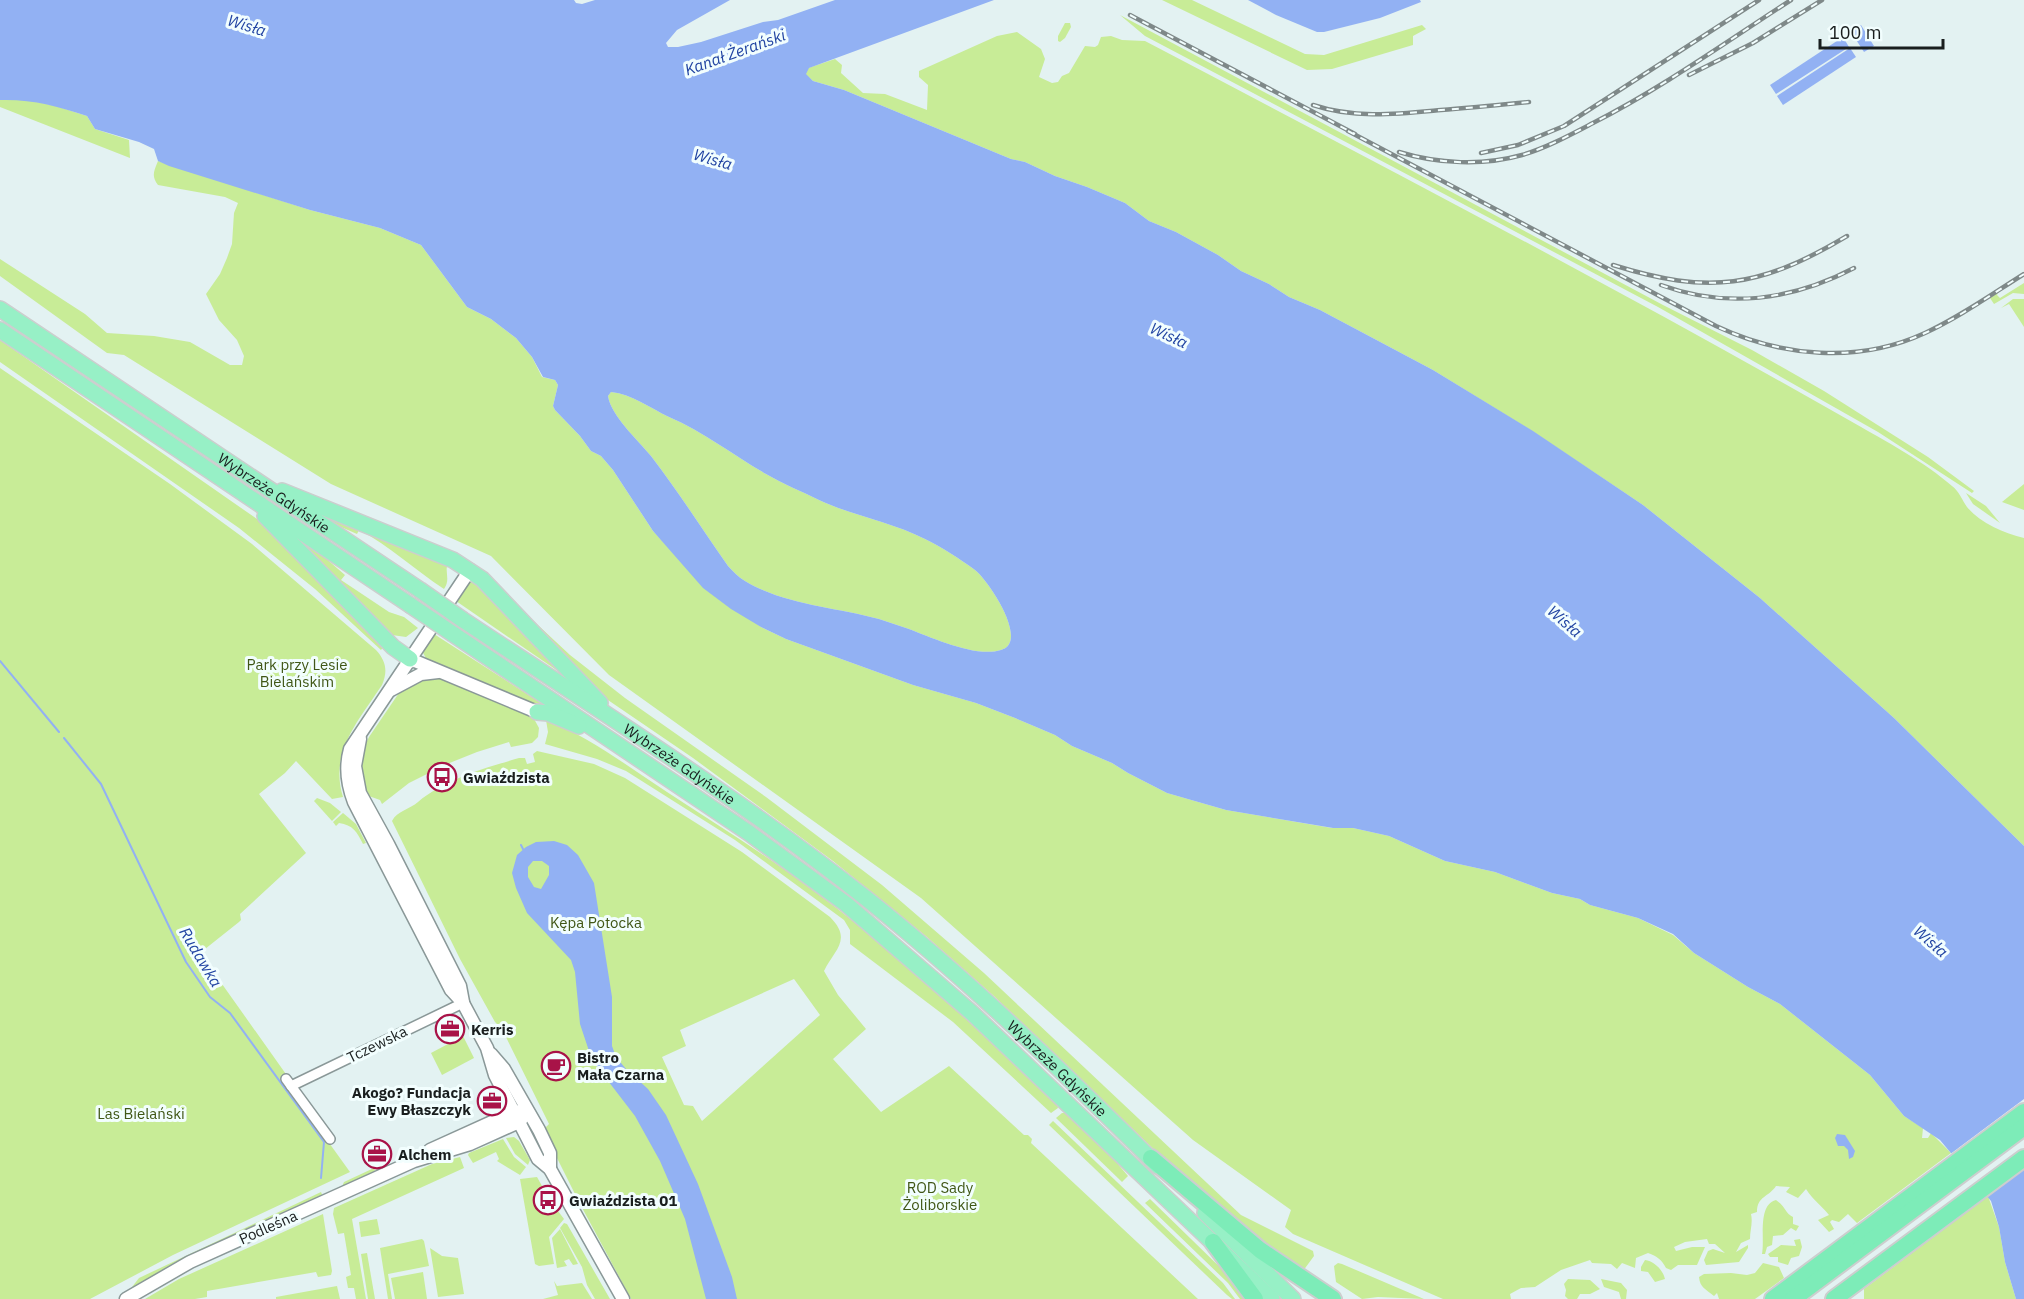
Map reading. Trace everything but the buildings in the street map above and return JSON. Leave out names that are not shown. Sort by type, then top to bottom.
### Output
[{"type":"highway","name":"Wybrzeże Gdyńskie","points":[[0,309],[621,725],[794,844],[898,925],[983,999],[1151,1158],[1293,1299]]},
{"type":"highway","name":"Wybrzeże Gdyńskie","points":[[0,330],[749,833],[838,898],[894,944],[1011,1050],[1272,1299]]},
{"type":"highway","points":[[255,480],[442,556],[470,570],[482,579],[621,725]]},
{"type":"highway","points":[[244,494],[393,647],[410,659]]},
{"type":"highway","points":[[537,712],[548,713],[610,739]]},
{"type":"highway","points":[[1773,1299],[2024,1112]]},
{"type":"highway","points":[[1793,1299],[2024,1127]]},
{"type":"highway","points":[[1812,1299],[2024,1141]]},
{"type":"highway","points":[[1151,1158],[1260,1250],[1333,1299]]},
{"type":"highway","points":[[1834,1299],[2024,1158]]},
{"type":"highway","points":[[1213,1242],[1256,1299]]},
{"type":"street","points":[[470,570],[350,749],[347,775],[354,802],[451,990],[463,1003],[487,1048],[504,1069],[550,1153],[550,1168]]},
{"type":"street","points":[[410,659],[537,712]]},
{"type":"street","points":[[388,693],[420,674],[440,672]]},
{"type":"street","points":[[362,731],[355,766],[356,780],[362,798],[460,986],[463,1003]]},
{"type":"street","points":[[374,838],[377,825]]},
{"type":"street","name":"Tczewska","points":[[330,1139],[289,1083],[463,1003]]},
{"type":"street","points":[[487,1048],[495,1075],[538,1159],[550,1168],[623,1299]]},
{"type":"street","name":"Podleśna","points":[[126,1299],[190,1262],[414,1161],[470,1144],[528,1112]]},
{"type":"green space","points":[[1162,0],[1192,0],[1305,54],[1324,55],[1422,25],[1426,29],[1413,36],[1413,45],[1332,69],[1307,70]]},
{"type":"green space","points":[[1120,15],[1663,305],[1752,350],[1824,391],[1928,457],[1974,491],[1972,493],[1878,432],[1658,307],[1145,36]]},
{"type":"green space","points":[[1065,23],[1070,23],[1071,27],[1060,42],[1058,36]]},
{"type":"green space","points":[[1017,32],[1041,49],[1045,59],[1039,77],[1052,83],[1058,82],[1062,76],[1069,73],[1085,46],[1095,47],[1101,37],[1111,36],[1122,40],[1145,41],[1590,277],[1866,430],[1942,477],[1959,493],[1972,513],[1985,523],[2024,538],[2024,846],[1894,718],[1760,598],[1643,505],[1532,431],[1433,370],[1241,271],[1218,255],[1176,232],[1149,221],[1125,203],[844,90],[813,81],[805,74],[808,68],[835,59],[842,65],[841,73],[863,93],[885,94],[927,110],[928,85],[919,77],[919,71],[997,36]]},
{"type":"green space","points":[[24,99],[87,116],[95,129],[129,140],[130,158],[0,107],[0,100]]},
{"type":"green space","points":[[158,161],[310,210],[380,228],[421,245],[467,307],[491,319],[516,338],[532,357],[542,377],[555,380],[558,385],[553,406],[555,410],[591,451],[601,456],[613,470],[653,531],[678,558],[761,627],[786,639],[913,685],[976,703],[1015,718],[1112,763],[1167,793],[1226,810],[1332,828],[1353,828],[1389,836],[1445,861],[1495,872],[1552,893],[1580,899],[1590,905],[1638,918],[1673,935],[1694,953],[1780,1004],[1870,1075],[1904,1116],[1923,1128],[1922,1138],[1928,1138],[1931,1133],[1951,1153],[1857,1223],[1848,1214],[1839,1222],[1832,1220],[1830,1222],[1834,1229],[1829,1232],[1818,1220],[1829,1215],[1806,1189],[1798,1198],[1786,1192],[1790,1187],[1776,1186],[1761,1200],[1757,1212],[1751,1214],[1750,1239],[1741,1243],[1736,1252],[1748,1245],[1748,1248],[1739,1262],[1706,1265],[1704,1260],[1708,1251],[1713,1249],[1725,1253],[1715,1244],[1709,1244],[1707,1239],[1685,1242],[1674,1247],[1676,1251],[1705,1247],[1697,1265],[1678,1265],[1671,1270],[1666,1268],[1654,1255],[1648,1253],[1636,1258],[1635,1268],[1622,1263],[1617,1269],[1611,1264],[1592,1263],[1590,1260],[1561,1270],[1535,1287],[1521,1288],[1510,1294],[1511,1299],[1443,1299],[1293,1234],[1285,1227],[1291,1210],[1193,1140],[921,898],[609,675],[491,556],[331,484],[124,355],[107,353],[0,276],[0,259],[85,314],[107,333],[154,336],[190,342],[230,365],[242,365],[244,356],[237,340],[219,320],[206,294],[220,274],[232,244],[234,213],[238,203],[225,197],[158,185],[154,171]]},
{"type":"green space","points":[[2024,283],[2024,294],[2013,293],[1994,304],[1990,298],[1998,293],[2000,298]]},
{"type":"green space","points":[[2013,299],[2024,299],[2024,327],[2009,304],[2001,308]]},
{"type":"green space","points":[[0,340],[267,526],[384,646],[381,650],[315,589],[239,528],[0,362]]},
{"type":"green space","name":"Las Bielański","points":[[0,368],[170,484],[252,544],[376,650],[385,666],[382,685],[356,724],[343,751],[340,781],[343,797],[332,799],[296,761],[259,794],[306,853],[240,914],[239,922],[200,953],[288,1077],[304,1108],[350,1172],[173,1255],[90,1299],[0,1299]]},
{"type":"green space","points":[[611,392],[634,398],[682,423],[785,484],[832,506],[912,533],[951,553],[975,570],[997,598],[1009,624],[1011,636],[1009,645],[991,652],[967,649],[879,619],[793,600],[760,589],[742,579],[728,566],[651,456],[619,420],[610,404],[608,396]]},
{"type":"green space","points":[[2024,484],[2024,510],[2002,502]]},
{"type":"green space","points":[[1966,493],[1986,506],[2000,523],[1973,504]]},
{"type":"green space","points":[[308,505],[448,563],[447,582],[444,589],[370,536],[359,530],[357,534],[341,527]]},
{"type":"green space","points":[[293,538],[323,556],[345,575],[341,580],[389,612],[404,617],[418,628],[406,637],[390,636]]},
{"type":"green space","points":[[470,582],[476,582],[568,678],[456,601]]},
{"type":"green space","points":[[510,599],[570,655],[625,698],[766,797],[882,885],[984,973],[1241,1215],[1313,1251],[1314,1256],[1303,1271],[1277,1256],[1165,1160],[995,997],[927,937],[833,861],[693,758],[605,698]]},
{"type":"green space","points":[[434,634],[558,714],[428,662],[422,651]]},
{"type":"green space","points":[[436,677],[533,717],[539,728],[538,737],[532,743],[511,747],[509,742],[447,764],[409,783],[382,804],[380,800],[366,795],[360,771],[364,747],[401,690],[416,680]]},
{"type":"green space","points":[[546,720],[608,753],[759,852],[846,915],[938,994],[1057,1104],[1058,1108],[1051,1113],[953,1022],[850,944],[850,930],[844,920],[735,840],[626,771],[597,759],[545,744],[548,732]]},
{"type":"green space","name":"Kępa Potocka","points":[[537,751],[594,764],[625,778],[742,852],[830,917],[837,925],[841,939],[824,971],[838,995],[866,1029],[833,1059],[881,1112],[949,1066],[1024,1135],[1028,1135],[1032,1139],[1031,1143],[1198,1299],[631,1299],[543,1130],[549,1124],[502,1029],[495,1022],[460,959],[392,821],[400,812],[440,787],[479,770],[519,758],[525,758],[527,764],[535,762],[533,754]],"holes":[[[794,979],[820,1015],[702,1121],[693,1106],[684,1105],[662,1057],[686,1046],[680,1030]]]},
{"type":"green space","points":[[317,798],[330,803],[341,812],[332,821],[314,801]]},
{"type":"green space","points":[[343,813],[356,824],[366,843],[363,844],[348,825],[339,823],[336,826],[333,822]]},
{"type":"green space","points":[[463,1036],[474,1058],[442,1075],[431,1053]]},
{"type":"green space","points":[[1066,1113],[1111,1156],[1128,1176],[1122,1182],[1056,1118]]},
{"type":"green space","points":[[1053,1121],[1223,1283],[1235,1299],[1227,1295],[1049,1125]]},
{"type":"green space","points":[[514,1137],[519,1141],[530,1160],[528,1165],[515,1154],[506,1138]]},
{"type":"green space","points":[[503,1139],[514,1157],[526,1167],[520,1175],[497,1161],[499,1159],[496,1152],[473,1163],[468,1155]]},
{"type":"green space","points":[[460,1157],[464,1168],[352,1219],[366,1299],[356,1299],[354,1288],[348,1288],[346,1277],[351,1275],[344,1233],[338,1234],[333,1214],[334,1208],[432,1164]]},
{"type":"green space","points":[[374,1168],[376,1174],[341,1189],[344,1182]]},
{"type":"green space","points":[[537,1177],[547,1195],[545,1197],[549,1204],[552,1203],[564,1219],[549,1237],[554,1264],[539,1266],[535,1264],[520,1179]]},
{"type":"green space","points":[[321,1192],[323,1197],[132,1287],[139,1278]]},
{"type":"green space","points":[[1988,1196],[1999,1227],[2005,1262],[2016,1299],[1864,1299],[1864,1289]]},
{"type":"green space","points":[[1150,1199],[1230,1277],[1249,1299],[1240,1299],[1228,1283],[1145,1203]]},
{"type":"green space","points":[[1776,1200],[1793,1217],[1793,1224],[1799,1226],[1796,1231],[1791,1228],[1783,1235],[1773,1236],[1772,1245],[1767,1247],[1765,1254],[1762,1254],[1764,1215],[1770,1203]]},
{"type":"green space","points":[[323,1214],[331,1275],[318,1277],[316,1272],[207,1291],[207,1297],[195,1299],[145,1299],[179,1279]]},
{"type":"green space","points":[[377,1219],[380,1234],[361,1237],[359,1222]]},
{"type":"green space","points":[[564,1223],[567,1224],[610,1299],[595,1299],[587,1285],[582,1267],[560,1228]]},
{"type":"green space","points":[[560,1229],[578,1264],[573,1265],[569,1259],[564,1261],[567,1266],[557,1268],[552,1238]]},
{"type":"green space","points":[[422,1239],[429,1266],[388,1274],[392,1299],[388,1299],[380,1248]]},
{"type":"green space","points":[[1800,1239],[1802,1247],[1799,1256],[1791,1258],[1788,1265],[1778,1262],[1778,1257],[1770,1257],[1768,1254],[1781,1245],[1796,1246],[1794,1240]]},
{"type":"green space","points":[[430,1248],[442,1256],[458,1258],[464,1294],[438,1297]]},
{"type":"green space","points":[[367,1253],[375,1299],[368,1299],[361,1254]]},
{"type":"green space","points":[[1645,1260],[1658,1266],[1665,1279],[1655,1282],[1648,1272],[1641,1271]]},
{"type":"green space","points":[[1338,1263],[1424,1299],[1378,1297],[1362,1299],[1336,1282],[1334,1266]]},
{"type":"green space","points":[[1763,1263],[1779,1267],[1784,1278],[1755,1299],[1719,1299],[1717,1293],[1714,1296],[1704,1288],[1700,1281],[1699,1277],[1704,1274],[1747,1275],[1755,1273]]},
{"type":"green space","points":[[423,1272],[427,1299],[395,1299],[391,1278]]},
{"type":"green space","points":[[1568,1279],[1590,1280],[1600,1289],[1590,1294],[1580,1294],[1577,1299],[1568,1299],[1565,1296],[1564,1284]]},
{"type":"green space","points":[[1601,1279],[1621,1283],[1627,1290],[1626,1299],[1621,1299],[1619,1292],[1604,1287]]},
{"type":"green space","points":[[554,1281],[557,1286],[582,1283],[592,1299],[543,1299],[558,1295]]},
{"type":"green space","points":[[337,1286],[340,1299],[276,1299],[276,1297]]},
{"type":"water","points":[[0,0],[574,0],[582,4],[595,0],[730,0],[677,30],[666,43],[668,47],[678,47],[763,22],[778,20],[835,0],[994,0],[809,68],[806,74],[813,81],[844,90],[1125,203],[1149,221],[1176,232],[1218,255],[1241,271],[1433,370],[1533,431],[1643,505],[1760,598],[1894,718],[2024,846],[2024,1299],[2016,1299],[1991,1201],[1940,1140],[1904,1116],[1870,1075],[1780,1004],[1694,953],[1673,934],[1638,918],[1590,905],[1580,899],[1552,893],[1495,872],[1445,861],[1389,836],[1353,828],[1333,828],[1226,810],[1167,793],[1112,763],[1015,718],[976,703],[913,685],[786,639],[761,627],[731,609],[703,588],[653,531],[613,470],[601,456],[591,451],[555,410],[553,406],[558,385],[555,380],[543,377],[532,357],[516,338],[491,319],[467,307],[421,245],[380,228],[310,210],[169,166],[158,161],[154,149],[139,142],[95,129],[87,116],[44,104],[0,100]],"holes":[[[611,392],[634,398],[694,430],[772,478],[832,506],[912,533],[951,553],[975,570],[997,598],[1009,624],[1011,636],[1009,645],[991,652],[967,649],[879,619],[793,600],[760,589],[742,579],[728,566],[661,469],[614,412],[608,396]]]},
{"type":"water","points":[[1248,0],[1420,0],[1421,2],[1380,18],[1317,32],[1276,15]]},
{"type":"water","points":[[1861,25],[1874,46],[1864,52],[1851,32]]},
{"type":"water","points":[[1843,37],[1849,47],[1776,94],[1770,85]]},
{"type":"water","points":[[1850,48],[1856,57],[1783,105],[1777,96]]},
{"type":"water","points":[[554,841],[567,845],[578,855],[594,883],[612,997],[612,1046],[616,1057],[648,1089],[666,1115],[698,1184],[732,1277],[737,1299],[706,1299],[685,1219],[660,1161],[635,1116],[592,1060],[580,1024],[575,972],[571,960],[527,913],[516,888],[512,873],[517,855],[536,842]],"holes":[[[533,861],[542,861],[549,866],[549,875],[541,889],[534,887],[528,877],[528,867]]]},
{"type":"water","points":[[1837,1134],[1845,1135],[1855,1151],[1853,1157],[1849,1159],[1848,1150],[1844,1146],[1838,1146],[1835,1138]]},
{"type":"pier","points":[[2024,1099],[2024,1169],[1986,1198],[1949,1155]]},
{"type":"waterway","name":"Rudawka","points":[[0,661],[59,732]]},
{"type":"waterway","name":"Rudawka","points":[[64,738],[101,784],[186,962],[210,997],[230,1013],[324,1142],[321,1178]]},
{"type":"waterway","points":[[521,845],[523,849]]},
{"type":"railway","points":[[1481,153],[1518,145],[1564,126],[1759,0]]},
{"type":"railway","points":[[1399,152],[1429,159],[1476,162],[1507,159],[1540,149],[1644,95],[1791,0]]},
{"type":"railway","points":[[1689,75],[1753,43],[1822,0]]},
{"type":"railway","points":[[1130,15],[1355,134]]},
{"type":"railway","points":[[1313,105],[1345,112],[1376,114],[1529,102]]},
{"type":"railway","points":[[1348,131],[1716,326],[1767,345],[1820,353],[1847,353],[1899,343],[1951,320],[2024,274]]},
{"type":"railway","points":[[1613,265],[1678,280],[1706,283],[1733,281],[1760,276],[1787,267],[1847,236]]},
{"type":"railway","points":[[1661,285],[1710,297],[1759,298],[1807,288],[1854,268]]},
{"type":"place","name":"Gwiaździsta","points":[[442,777]]},
{"type":"place","name":"Kerris","points":[[450,1029]]},
{"type":"place","name":"Bistro Mała Czarna","points":[[556,1066]]},
{"type":"place","name":"Akogo? Fundacja Ewy Błaszczyk","points":[[492,1101]]},
{"type":"place","name":"Alchem","points":[[377,1154]]},
{"type":"place","name":"Gwiaździsta 01","points":[[548,1200]]},
{"type":"water label","name":"Wisła","points":[[247,25]]},
{"type":"water label","name":"Kanał Żerański","points":[[735,52]]},
{"type":"water label","name":"Wisła","points":[[713,159]]},
{"type":"water label","name":"Wisła","points":[[1169,335]]},
{"type":"water label","name":"Wisła","points":[[1565,621]]},
{"type":"water label","name":"Wisła","points":[[1931,941]]},
{"type":"park label","name":"Park przy Lesie Bielańskim","points":[[297,672]]},
{"type":"park label","name":"ROD Sady Żoliborskie","points":[[940,1196]]}]
